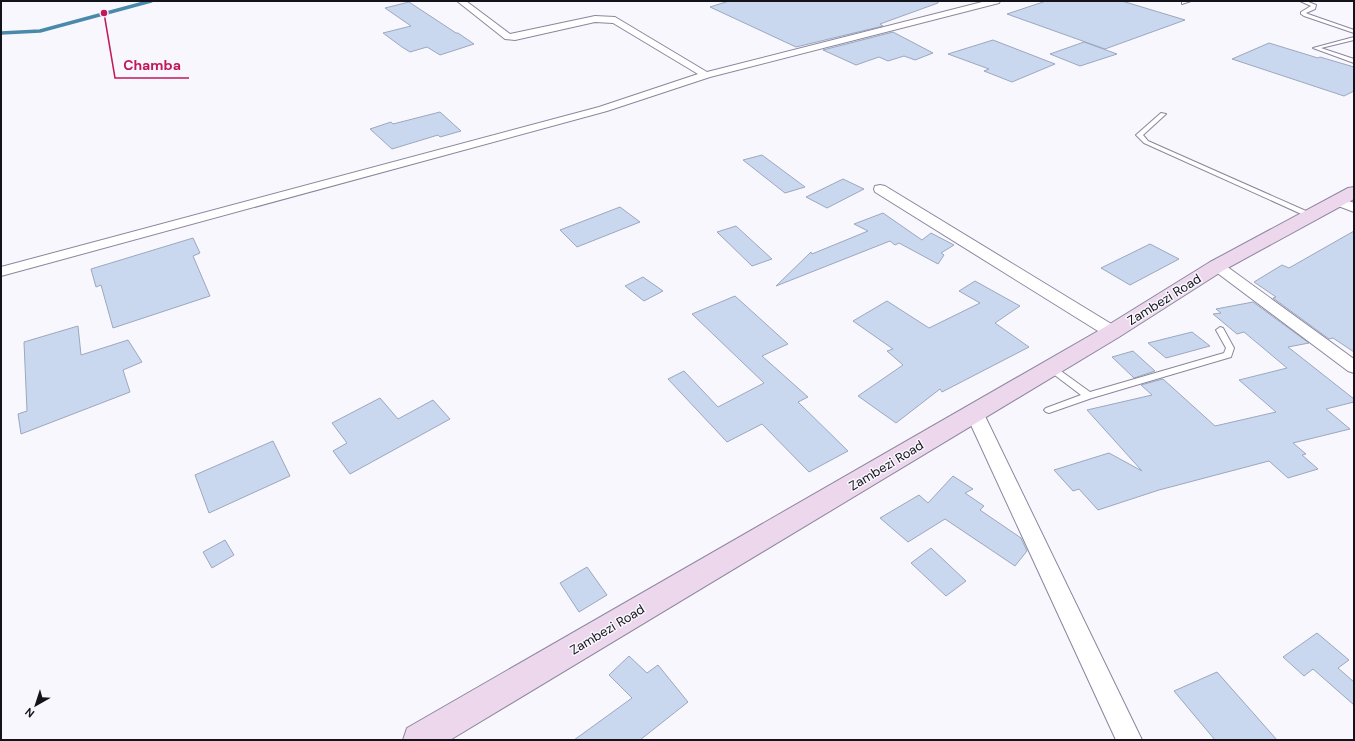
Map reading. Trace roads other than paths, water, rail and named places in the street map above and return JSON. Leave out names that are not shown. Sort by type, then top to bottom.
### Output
[{"type":"main road","name":"Zambezi Road","points":[[419,740],[1112,332],[1217,266],[1311,215],[1349,200]]},
{"type":"street","points":[[461,1],[508,37],[515,37],[595,19],[615,20],[706,75]]},
{"type":"street","points":[[952,1],[970,8]]},
{"type":"street","points":[[1,272],[596,111],[706,75],[996,1]]},
{"type":"street","points":[[880,189],[1112,332]]},
{"type":"street","points":[[1217,266],[1354,367]]},
{"type":"street","points":[[974,412],[1129,740]]},
{"type":"lane","points":[[1302,1],[1314,5],[1313,8],[1303,13],[1306,15],[1354,32]]},
{"type":"lane","points":[[1354,38],[1316,48],[1354,61]]},
{"type":"lane","points":[[1163,114],[1140,135],[1146,142],[1311,215]]},
{"type":"lane","points":[[1049,410],[1089,396],[1228,356],[1230,348],[1220,330]]},
{"type":"lane","points":[[1051,368],[1089,396]]},
{"type":"waterway","points":[[1,33],[40,31],[151,1]]},
{"type":"place","name":"Chamba","points":[[104,13]]}]
